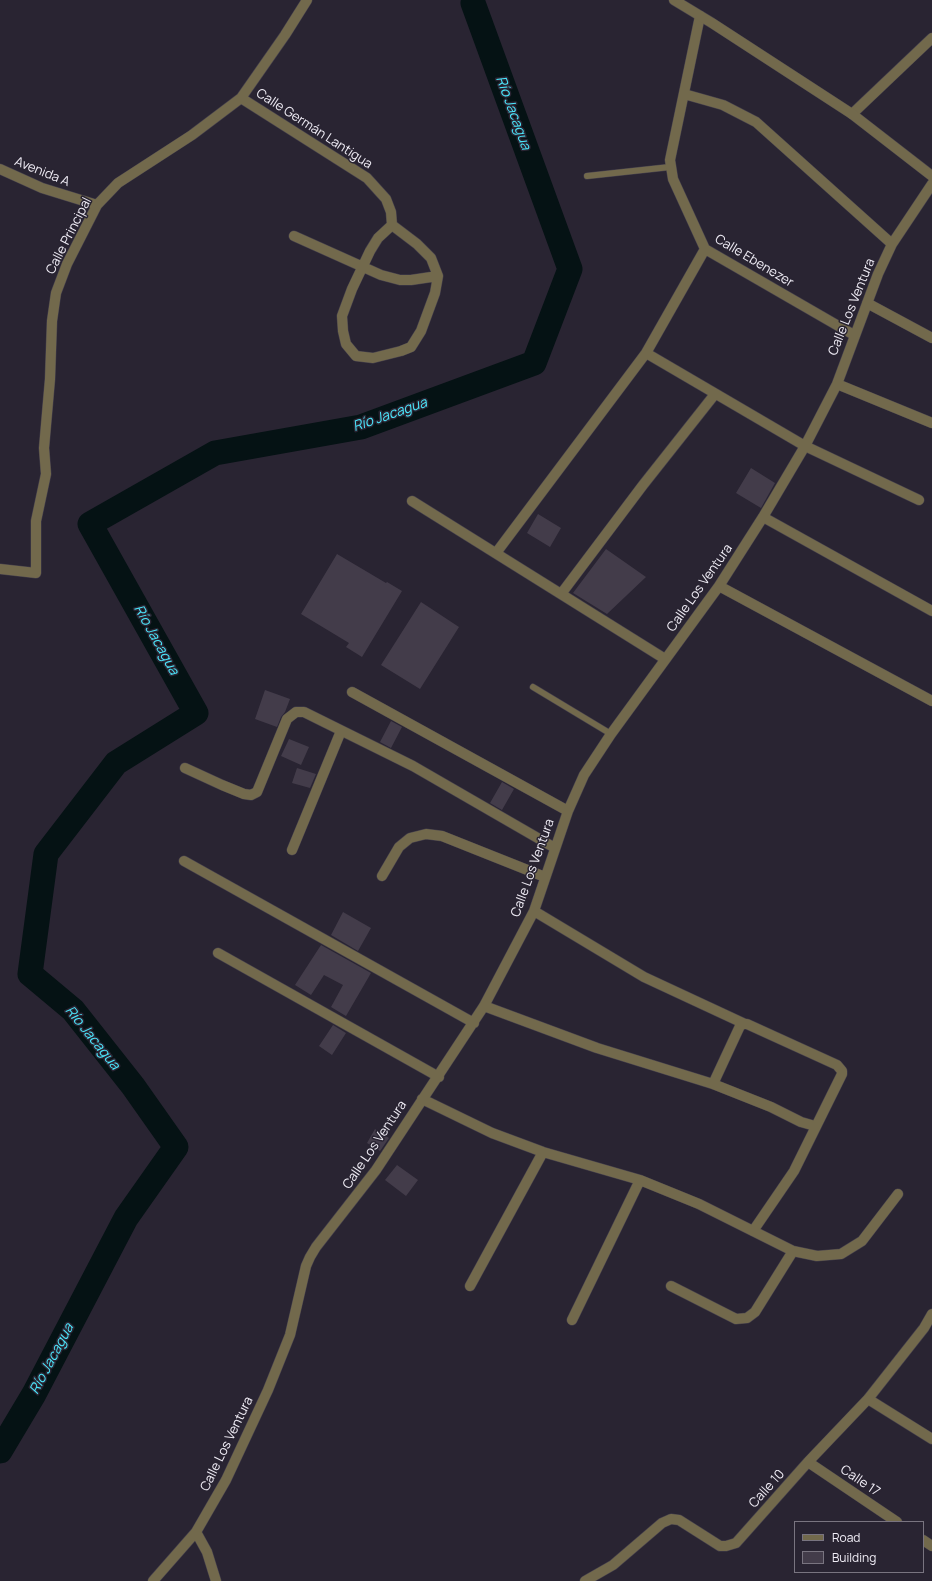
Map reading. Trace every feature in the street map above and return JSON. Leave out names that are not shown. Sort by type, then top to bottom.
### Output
[{"type":"street","name":"Calle Principal","points":[[0,569],[36,573],[36,521],[46,474],[44,448],[50,378],[52,321],[56,293],[67,264],[97,205],[118,183],[192,135],[241,98],[285,35],[307,0]]},
{"type":"street","points":[[674,0],[852,114],[932,176]]},
{"type":"street","name":"Calle Ebenezer","points":[[700,16],[671,151],[670,167],[673,179],[705,249],[854,335]]},
{"type":"street","points":[[852,114],[932,38]]},
{"type":"street","points":[[684,94],[723,105],[756,122],[892,244]]},
{"type":"street","name":"Calle Germán Lantigua","points":[[241,98],[367,178],[386,199],[391,212],[392,225]]},
{"type":"street","name":"Avenida A","points":[[0,169],[42,188],[97,205]]},
{"type":"street","name":"Calle Los Ventura","points":[[154,1581],[196,1532],[226,1480],[268,1390],[290,1335],[306,1266],[310,1257],[316,1247],[376,1170],[422,1099],[439,1077],[484,1006],[534,911],[568,811],[584,775],[611,734],[719,586],[763,517],[805,446],[837,384],[854,335],[892,244],[932,184]]},
{"type":"street","points":[[392,225],[417,244],[431,258],[438,276],[435,293],[421,331],[411,347],[373,358],[356,356],[346,344],[342,316],[362,266],[378,238],[392,225]]},
{"type":"street","points":[[294,236],[381,275],[400,280],[438,276]]},
{"type":"street","points":[[496,553],[646,353],[705,249]]},
{"type":"street","points":[[867,303],[932,338]]},
{"type":"street","points":[[646,353],[805,446],[919,500]]},
{"type":"street","points":[[837,384],[932,423]]},
{"type":"street","points":[[561,594],[643,485],[715,394]]},
{"type":"street","points":[[412,501],[665,659]]},
{"type":"street","points":[[763,517],[932,611]]},
{"type":"street","points":[[719,586],[932,701]]},
{"type":"street","points":[[352,692],[568,811]]},
{"type":"street","points":[[186,768],[229,788],[251,795],[257,792],[287,720],[296,712],[304,712],[413,766],[555,848]]},
{"type":"street","points":[[292,850],[341,731]]},
{"type":"street","points":[[382,876],[399,847],[410,838],[426,834],[442,836],[545,877]]},
{"type":"street","points":[[184,861],[474,1023]]},
{"type":"street","points":[[534,911],[644,977],[840,1068],[842,1074],[794,1170],[753,1231]]},
{"type":"street","points":[[218,953],[439,1077]]},
{"type":"street","points":[[484,1006],[597,1048],[713,1084],[771,1107],[801,1122],[815,1126]]},
{"type":"street","points":[[713,1084],[740,1026],[745,1024]]},
{"type":"street","points":[[422,1099],[492,1133],[543,1152],[640,1180],[699,1204],[793,1251],[818,1256],[841,1254],[862,1241],[898,1194]]},
{"type":"street","points":[[470,1286],[543,1152]]},
{"type":"street","points":[[572,1320],[640,1180]]},
{"type":"street","points":[[671,1286],[736,1319],[747,1318],[755,1312],[793,1251]]},
{"type":"street","name":"Calle 10","points":[[586,1581],[613,1565],[662,1523],[671,1519],[679,1520],[720,1546],[736,1543],[808,1462],[868,1399],[928,1330],[932,1314]]},
{"type":"street","points":[[868,1399],[932,1439]]},
{"type":"street","name":"Calle 17","points":[[808,1462],[896,1521]]},
{"type":"street","points":[[196,1532],[206,1552],[216,1581]]},
{"type":"lane","points":[[587,176],[670,167]]},
{"type":"lane","points":[[533,687],[611,734]]},
{"type":"building","points":[[751,468],[775,483],[761,508],[736,493]]},
{"type":"building","points":[[538,514],[561,528],[550,547],[527,533]]},
{"type":"building","points":[[606,549],[646,577],[607,614],[573,593]]},
{"type":"building","points":[[337,554],[402,591],[362,657],[346,647],[349,643],[301,614]]},
{"type":"building","points":[[421,602],[459,627],[420,689],[381,665]]},
{"type":"building","points":[[265,690],[290,699],[277,727],[255,719]]},
{"type":"building","points":[[391,721],[402,727],[391,748],[380,742]]},
{"type":"building","points":[[289,739],[309,747],[301,765],[281,756]]},
{"type":"building","points":[[297,768],[316,774],[310,788],[292,783]]},
{"type":"building","points":[[502,782],[514,789],[502,810],[490,803]]},
{"type":"building","points":[[343,912],[371,928],[358,951],[331,935]]},
{"type":"building","points":[[321,945],[371,973],[346,1016],[331,1007],[343,985],[324,975],[311,995],[295,985]]},
{"type":"building","points":[[333,1025],[346,1033],[332,1055],[319,1046]]},
{"type":"building","points":[[375,1129],[389,1138],[380,1151],[367,1143]]},
{"type":"building","points":[[397,1165],[418,1180],[406,1196],[385,1180]]},
{"type":"waterway","name":"Río Jacagua","points":[[0,1451],[34,1394],[126,1218],[176,1147],[133,1086],[73,1010],[30,974],[46,854],[116,763],[196,713],[90,524],[215,453],[361,427],[534,363],[570,269],[473,3]]}]
